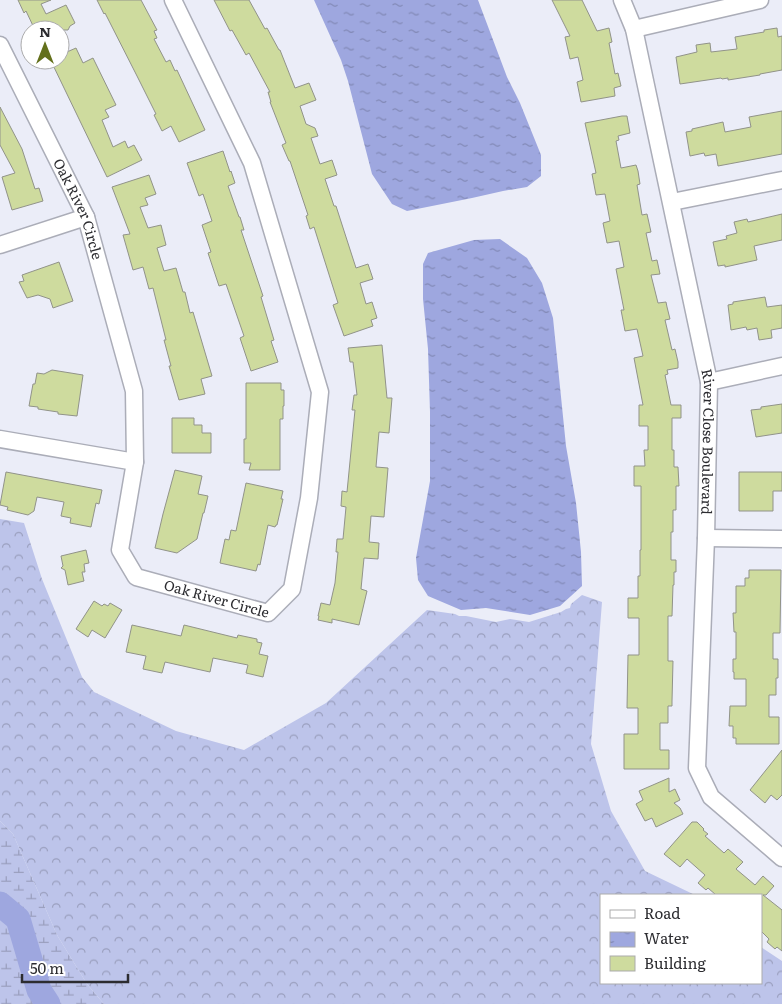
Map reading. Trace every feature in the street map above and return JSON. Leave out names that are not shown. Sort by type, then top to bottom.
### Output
[{"type":"street","name":"Oak River Circle","points":[[0,46],[86,217],[134,391],[135,462],[120,550],[136,577],[268,613],[292,589],[309,498],[320,392],[252,163],[173,0]]},
{"type":"street","name":"River Close Boulevard","points":[[622,0],[634,29],[709,382],[706,538],[697,768],[711,797],[782,858]]},
{"type":"street","points":[[634,29],[760,0]]},
{"type":"street","points":[[672,202],[782,180]]},
{"type":"street","points":[[0,245],[86,217]]},
{"type":"street","points":[[709,382],[782,366]]},
{"type":"street","points":[[0,439],[135,462]]},
{"type":"street","points":[[706,538],[782,540]]},
{"type":"green space","points":[[0,519],[24,523],[42,579],[82,677],[94,692],[176,731],[244,750],[326,703],[427,610],[496,622],[510,619],[529,622],[570,608],[571,604],[582,595],[602,602],[591,744],[611,811],[645,871],[693,894],[600,894],[600,984],[762,984],[762,948],[782,961],[782,1004],[104,1004],[87,984],[57,935],[13,834],[0,821]]},
{"type":"green space","points":[[0,821],[13,834],[57,935],[87,984],[104,1004],[0,1004]]},
{"type":"water","points":[[314,0],[478,0],[507,77],[520,103],[541,155],[541,176],[527,187],[407,211],[392,204],[372,174],[341,60]]},
{"type":"water","points":[[500,239],[527,258],[542,283],[553,318],[566,446],[576,503],[581,552],[582,586],[560,606],[530,615],[486,608],[461,610],[428,596],[418,580],[416,558],[430,481],[428,349],[423,299],[423,264],[428,253],[474,240]]},
{"type":"building","points":[[18,0],[51,0],[41,4],[46,14],[66,5],[75,23],[70,26],[70,20],[30,20],[26,11],[24,13]]},
{"type":"building","points":[[97,0],[141,0],[157,30],[154,31],[157,38],[154,39],[166,62],[170,60],[175,71],[177,70],[205,130],[179,142],[171,126],[162,131],[154,115],[156,114]]},
{"type":"building","points":[[214,0],[249,0],[265,29],[267,28],[280,50],[295,88],[309,83],[316,100],[300,106],[306,124],[315,128],[318,136],[311,138],[320,164],[332,160],[337,175],[325,179],[334,206],[336,206],[356,268],[368,264],[373,279],[360,283],[366,304],[372,302],[377,318],[371,320],[373,326],[344,336],[333,305],[338,303],[314,227],[310,229],[306,216],[308,215],[290,161],[282,145],[286,143],[270,102],[268,92],[270,92],[249,53],[246,55],[232,30],[230,31]]},
{"type":"building","points":[[552,0],[582,0],[597,31],[609,28],[612,42],[609,43],[615,74],[618,73],[621,86],[614,88],[615,96],[581,102],[577,82],[583,80],[578,57],[570,59],[565,37],[570,36]]},
{"type":"building","points":[[777,28],[778,37],[782,36],[782,70],[728,80],[728,78],[721,78],[680,84],[676,57],[697,52],[696,45],[710,43],[711,52],[737,49],[735,37]]},
{"type":"building","points":[[76,48],[83,63],[93,58],[116,105],[105,110],[109,117],[102,120],[113,147],[125,141],[128,148],[134,145],[142,160],[107,177],[55,70],[70,70],[70,51]]},
{"type":"building","points":[[0,107],[22,149],[35,189],[39,188],[43,201],[12,210],[2,177],[15,173],[0,145]]},
{"type":"building","points":[[782,111],[782,154],[718,166],[716,154],[705,156],[704,153],[690,156],[686,132],[692,131],[692,129],[723,122],[725,132],[751,127],[749,117]]},
{"type":"building","points":[[627,116],[630,133],[618,136],[619,140],[616,141],[621,168],[636,165],[638,171],[640,184],[637,185],[642,215],[647,214],[651,232],[646,233],[652,261],[657,260],[660,274],[651,275],[658,303],[666,302],[670,319],[665,320],[672,350],[675,349],[678,362],[678,368],[667,370],[668,374],[665,375],[671,405],[681,405],[681,418],[672,418],[672,450],[674,450],[674,467],[678,467],[679,486],[676,486],[676,510],[673,510],[673,532],[671,532],[671,560],[676,560],[676,572],[674,572],[672,616],[668,616],[668,661],[673,661],[672,706],[668,706],[668,723],[660,723],[660,750],[669,750],[669,769],[624,769],[624,734],[638,734],[638,708],[627,708],[628,655],[639,655],[639,618],[628,618],[628,598],[638,598],[641,550],[641,486],[634,486],[634,466],[645,466],[644,450],[648,450],[648,426],[639,426],[639,405],[643,405],[634,358],[643,356],[637,329],[625,331],[621,310],[624,310],[616,269],[624,267],[619,241],[607,243],[603,223],[610,221],[605,194],[596,195],[592,174],[596,173],[585,123]]},
{"type":"building","points":[[223,151],[235,183],[228,186],[240,217],[244,230],[241,230],[263,296],[261,297],[274,340],[271,341],[278,362],[251,371],[240,338],[244,336],[226,284],[219,286],[208,253],[211,252],[202,225],[212,221],[203,194],[199,196],[187,163]]},
{"type":"building","points":[[149,175],[156,194],[145,198],[148,205],[140,207],[148,228],[161,225],[166,245],[157,248],[164,271],[176,268],[190,313],[193,312],[212,376],[201,379],[205,394],[179,400],[169,366],[171,366],[164,340],[166,340],[153,288],[149,289],[143,267],[133,270],[123,235],[130,234],[112,187]]},
{"type":"building","points":[[782,214],[782,240],[754,246],[757,260],[725,267],[725,265],[718,266],[713,242],[727,239],[726,236],[737,233],[734,222],[747,219],[748,222]]},
{"type":"building","points":[[59,262],[73,301],[53,308],[50,299],[38,295],[27,298],[19,282],[24,281],[22,275]]},
{"type":"building","points":[[765,297],[767,307],[782,305],[782,328],[771,330],[772,338],[759,340],[757,328],[747,330],[746,327],[731,330],[728,305],[733,304],[733,302]]},
{"type":"building","points":[[382,345],[387,398],[392,398],[389,433],[379,432],[376,467],[388,468],[384,517],[371,516],[369,542],[379,543],[378,559],[364,558],[361,589],[367,591],[359,625],[332,619],[332,623],[318,620],[318,616],[321,603],[330,605],[335,583],[338,552],[336,552],[337,539],[343,539],[346,507],[341,506],[342,491],[347,492],[355,410],[352,410],[354,395],[357,395],[353,362],[350,362],[348,348]]},
{"type":"building","points":[[52,370],[83,375],[77,416],[58,414],[58,412],[29,406],[37,373],[44,374]]},
{"type":"building","points":[[246,383],[281,383],[281,390],[284,390],[283,419],[280,419],[280,470],[249,470],[251,463],[244,463]]},
{"type":"building","points":[[782,404],[782,433],[756,437],[751,410]]},
{"type":"building","points":[[172,418],[194,418],[194,425],[202,425],[202,433],[211,433],[211,453],[172,453]]},
{"type":"building","points":[[175,470],[202,476],[198,494],[208,496],[197,539],[177,553],[155,548]]},
{"type":"building","points":[[6,472],[102,490],[99,504],[96,503],[91,527],[70,523],[71,518],[61,516],[64,502],[37,497],[34,511],[28,515],[7,510],[8,507],[0,505]]},
{"type":"building","points":[[739,472],[782,472],[782,491],[773,491],[773,511],[739,511]]},
{"type":"building","points":[[246,483],[283,491],[277,525],[275,527],[268,525],[260,565],[258,564],[256,571],[220,563],[225,539],[229,540],[231,530],[236,531]]},
{"type":"building","points":[[86,550],[89,563],[84,564],[85,572],[82,572],[84,581],[68,585],[65,570],[61,568],[63,566],[61,556]]},
{"type":"building","points":[[749,570],[781,570],[780,633],[773,633],[773,659],[778,659],[778,678],[776,678],[776,695],[769,695],[769,717],[779,717],[779,744],[736,744],[736,738],[733,738],[733,726],[729,726],[730,706],[746,706],[746,679],[734,679],[733,672],[733,659],[736,659],[736,632],[734,632],[733,613],[736,613],[736,586],[745,586],[745,578],[749,578]]},
{"type":"building","points":[[94,601],[102,606],[104,604],[108,606],[110,603],[122,610],[105,638],[92,630],[88,637],[76,629]]},
{"type":"building","points":[[132,625],[181,636],[184,625],[237,638],[238,635],[257,639],[257,642],[262,643],[259,654],[268,656],[263,677],[246,673],[248,665],[213,658],[210,672],[165,662],[162,673],[143,669],[146,656],[126,652]]},
{"type":"building","points":[[782,750],[782,795],[777,800],[771,795],[765,803],[750,790]]},
{"type":"building","points":[[669,778],[669,792],[675,789],[680,800],[674,803],[683,814],[656,827],[652,818],[645,821],[636,804],[643,800],[639,791]]},
{"type":"building","points":[[692,822],[697,822],[708,834],[705,836],[724,853],[728,849],[743,862],[736,869],[755,885],[763,876],[774,886],[766,895],[763,895],[782,910],[782,951],[777,947],[775,949],[767,942],[769,939],[762,932],[762,894],[715,894],[698,883],[705,875],[687,859],[680,867],[664,854]]},
{"type":"waterway","points":[[0,904],[18,919],[39,990],[48,1004]]}]
